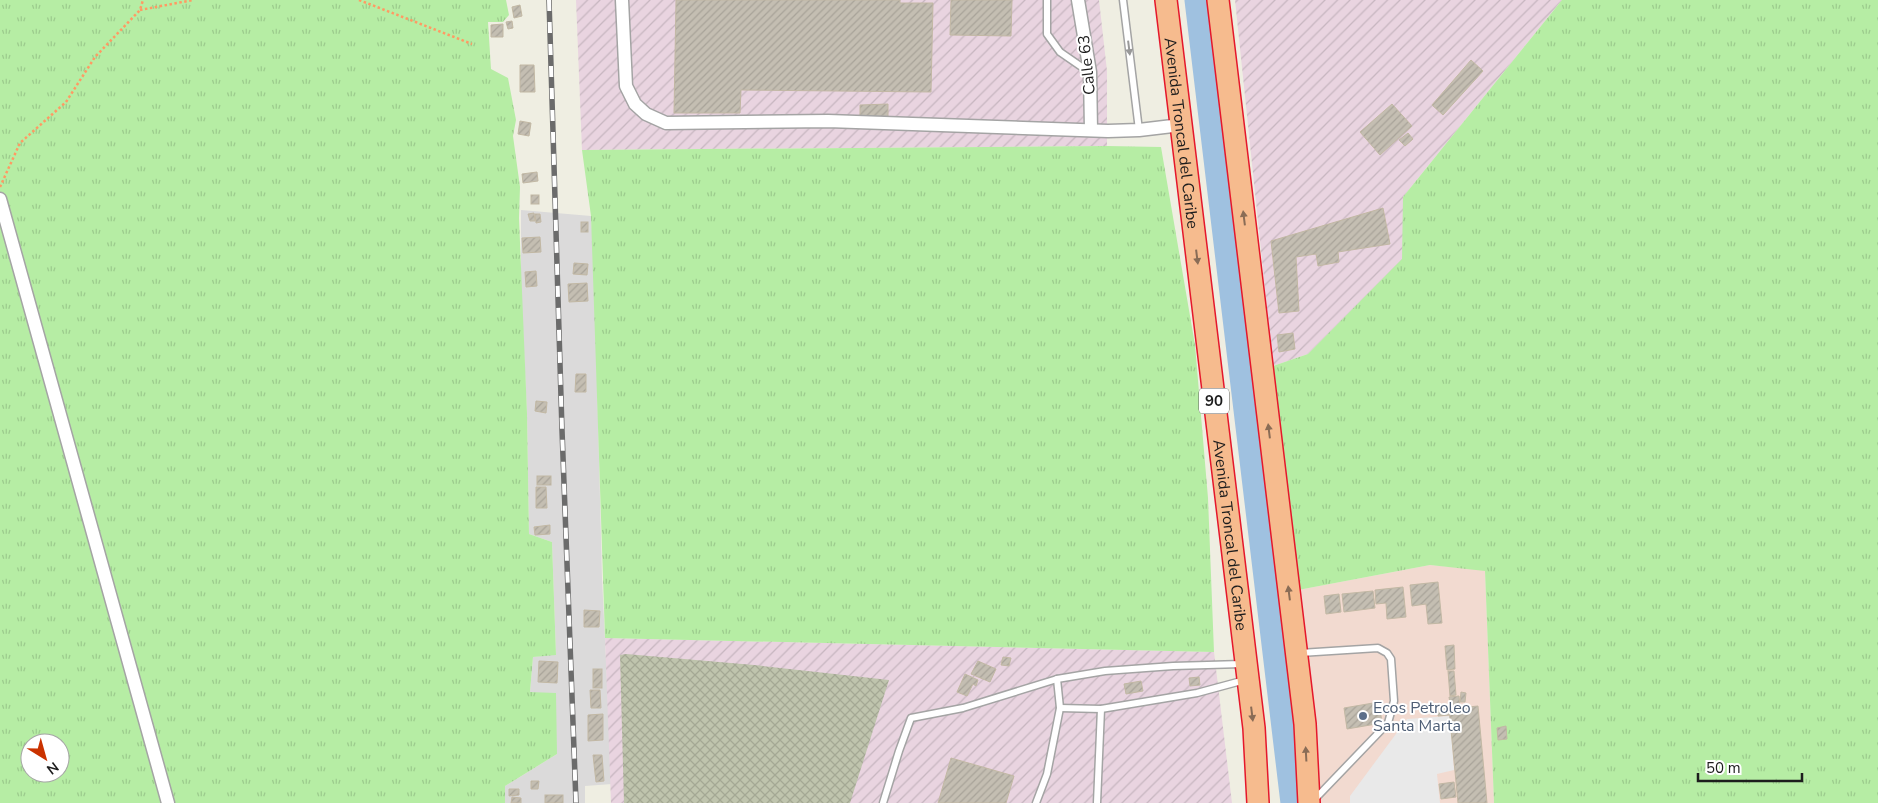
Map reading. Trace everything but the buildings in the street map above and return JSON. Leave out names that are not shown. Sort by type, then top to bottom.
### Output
[{"type":"highway","name":"Avenida Troncal del Caribe","points":[[1166,0],[1254,728],[1258,803]]},
{"type":"highway","points":[[1218,0],[1305,724],[1310,803]]},
{"type":"street","points":[[622,0],[626,86],[636,104],[646,114],[666,123],[828,121],[1090,130],[1139,130],[1181,124]]},
{"type":"street","name":"Calle 63","points":[[1078,0],[1090,72],[1090,130]]},
{"type":"street","points":[[0,199],[168,803]]},
{"type":"lane","points":[[1047,0],[1047,34],[1060,52],[1090,72]]},
{"type":"lane","points":[[1123,0],[1139,130]]},
{"type":"lane","points":[[1296,653],[1378,648],[1387,652],[1391,659],[1394,701],[1388,723],[1310,803]]},
{"type":"lane","points":[[883,803],[898,751],[911,718],[963,708],[1018,689],[1057,679],[1126,668],[1247,672]]},
{"type":"lane","points":[[1060,708],[1101,709],[1197,693],[1247,672]]},
{"type":"lane","points":[[1036,803],[1047,774],[1060,708],[1057,679]]},
{"type":"lane","points":[[1097,803],[1101,709]]},
{"type":"path","points":[[0,187],[20,143],[66,102],[95,57],[140,10],[143,0]]},
{"type":"path","points":[[140,10],[193,0]]},
{"type":"path","points":[[359,0],[472,44]]},
{"type":"shaded area","points":[[576,0],[1099,0],[1107,71],[1107,146],[582,150]]},
{"type":"shaded area","points":[[1235,0],[1562,0],[1403,197],[1403,259],[1308,354],[1273,366]]},
{"type":"shaded area","points":[[521,210],[591,216],[594,260],[602,578],[612,784],[585,786],[585,803],[505,803],[505,786],[557,754],[530,692],[533,657],[556,654],[552,542],[529,534],[527,413],[521,289]]},
{"type":"shaded area","points":[[1430,565],[1485,570],[1494,803],[1319,803],[1298,590]]},
{"type":"shaded area","points":[[605,638],[1214,652],[1232,803],[611,803]]},
{"type":"shaded area","points":[[620,655],[754,665],[889,680],[850,803],[624,803]]},
{"type":"shaded area","points":[[1450,716],[1454,770],[1437,774],[1440,803],[1350,803],[1350,796],[1407,719]]},
{"type":"green space","points":[[0,0],[506,0],[509,15],[503,22],[488,22],[491,69],[508,78],[516,120],[513,136],[520,187],[519,218],[527,413],[529,534],[552,542],[556,655],[533,657],[530,692],[556,693],[557,754],[505,786],[505,803],[0,803]]},
{"type":"green space","points":[[1562,0],[1878,0],[1878,803],[1494,803],[1485,571],[1430,565],[1298,590],[1273,366],[1308,354],[1402,259],[1403,197]]},
{"type":"green space","points":[[1161,147],[1195,345],[1208,498],[1214,652],[605,638],[591,216],[582,150]]},
{"type":"waterway","points":[[1197,0],[1293,803]]},
{"type":"railway","points":[[549,0],[576,803]]},
{"type":"place","name":"Ecos Petroleo Santa Marta","points":[[1363,716]]}]
